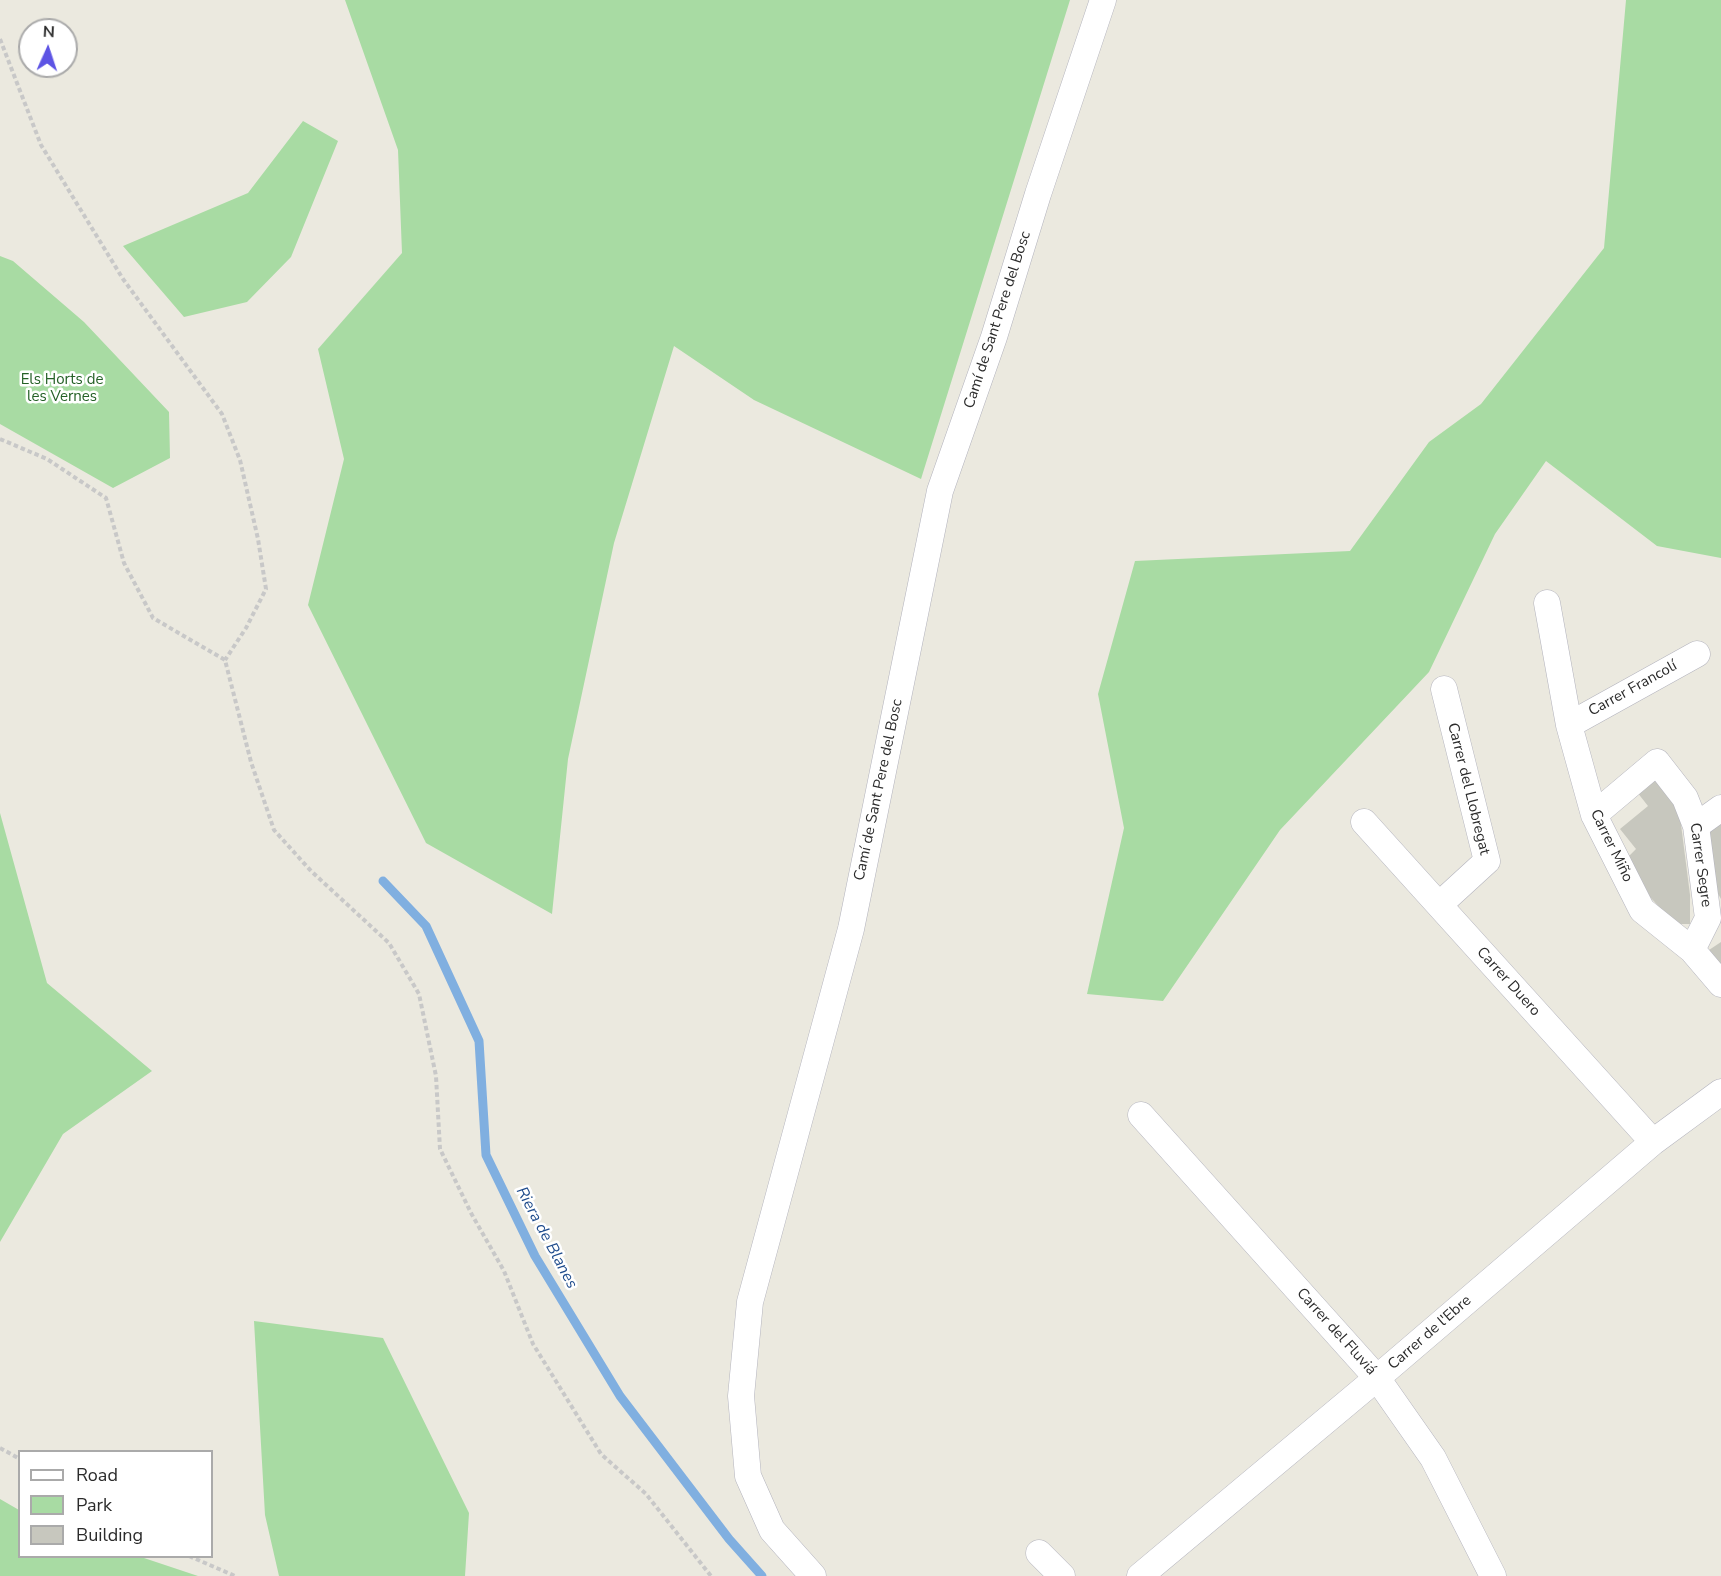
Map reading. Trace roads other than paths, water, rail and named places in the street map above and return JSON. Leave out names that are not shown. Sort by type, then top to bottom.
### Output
[{"type":"street","name":"Camí de Sant Pere del Bosc","points":[[813,1576],[772,1530],[748,1476],[741,1396],[750,1302],[851,929],[940,491],[994,337],[1038,194],[1103,0]]},
{"type":"street","name":"Carrer Miño","points":[[1546,603],[1569,725],[1594,815],[1642,910],[1692,950],[1721,984]]},
{"type":"street","name":"Carrer Francolí","points":[[1569,725],[1697,654]]},
{"type":"street","name":"Carrer del Llobregat","points":[[1439,905],[1487,861],[1444,689]]},
{"type":"street","name":"Carrer Segre","points":[[1594,815],[1657,762],[1685,798],[1696,826],[1707,918],[1692,950]]},
{"type":"street","points":[[1696,826],[1721,808]]},
{"type":"street","name":"Carrer Duero","points":[[1364,822],[1653,1142]]},
{"type":"street","points":[[1692,950],[1721,928]]},
{"type":"street","name":"Carrer de l'Ebre","points":[[1140,1576],[1377,1378],[1653,1142],[1721,1092]]},
{"type":"street","name":"Carrer del Fluviá","points":[[1141,1115],[1377,1378],[1433,1458],[1493,1576]]},
{"type":"street","points":[[1040,1553],[1062,1576]]},
{"type":"waterway","name":"Riera de Blanes","points":[[383,881],[426,926],[479,1041],[486,1155],[535,1256],[620,1396],[729,1539],[762,1576]]},
{"type":"park label","name":"Els Horts de les Vernes","points":[[62,388]]}]
